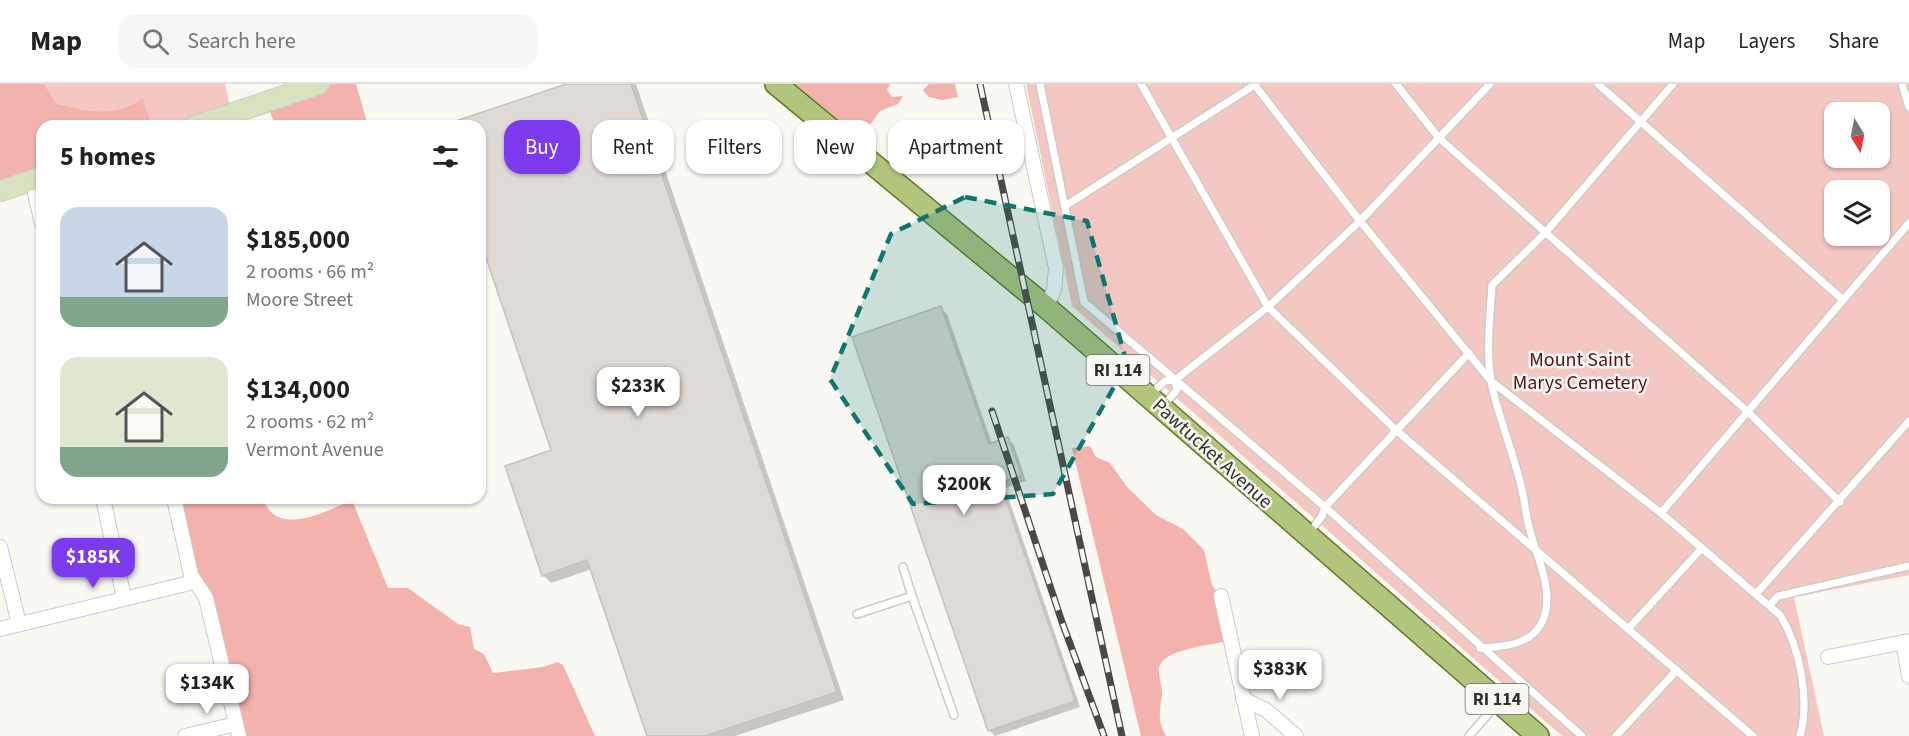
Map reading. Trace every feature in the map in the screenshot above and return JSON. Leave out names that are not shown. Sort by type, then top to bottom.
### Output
[{"type":"main road","name":"Pawtucket Avenue","points":[[776,84],[1046,307],[1499,702]]},
{"type":"main road","name":"RI 114","points":[[1499,702],[1538,736]]},
{"type":"street","points":[[213,120],[319,84]]},
{"type":"street","points":[[1016,84],[1056,268],[1054,290],[1046,307]]},
{"type":"street","points":[[0,191],[36,179]]},
{"type":"street","points":[[104,504],[124,598]]},
{"type":"street","points":[[175,504],[194,582],[202,589],[206,598],[237,730],[185,736]]},
{"type":"street","points":[[0,546],[19,624]]},
{"type":"street","points":[[0,629],[194,582]]},
{"type":"street","points":[[1221,596],[1252,736]]},
{"type":"street","points":[[1828,657],[1906,642],[1909,676]]},
{"type":"street","points":[[1243,699],[1266,710],[1296,736]]},
{"type":"lane","points":[[1040,84],[1084,302],[1325,507],[1480,648],[1582,736]]},
{"type":"lane","points":[[1141,84],[1269,307],[1397,431],[1753,736]]},
{"type":"lane","points":[[1065,206],[1172,140],[1255,84],[1360,221],[1491,381],[1661,513],[1770,605],[1788,628],[1796,654],[1802,682],[1800,736]]},
{"type":"lane","points":[[1396,84],[1439,138],[1747,411],[1840,502]]},
{"type":"lane","points":[[1155,403],[1165,381],[1175,380],[1269,307],[1360,221],[1490,84]]},
{"type":"lane","points":[[1598,84],[1842,299]]},
{"type":"lane","points":[[1480,648],[1523,641],[1538,629],[1543,619],[1546,597],[1537,550],[1528,525],[1520,481],[1491,381],[1489,336],[1492,285],[1546,232],[1673,84]]},
{"type":"lane","points":[[1902,84],[1909,107]]},
{"type":"lane","points":[[1661,513],[1909,223]]},
{"type":"lane","points":[[1306,536],[1322,516],[1325,507],[1468,353]]},
{"type":"lane","points":[[1155,403],[1177,390],[1175,380]]},
{"type":"lane","points":[[1756,594],[1840,502],[1909,421]]},
{"type":"lane","points":[[1628,629],[1702,548]]},
{"type":"lane","points":[[1770,605],[1778,596],[1909,566]]},
{"type":"lane","points":[[903,567],[954,715]]},
{"type":"lane","points":[[856,614],[912,596]]},
{"type":"lane","points":[[1616,736],[1677,670]]},
{"type":"lane","points":[[1469,736],[1499,702]]},
{"type":"highlighted area","points":[[965,197],[1087,221],[1127,364],[1053,494],[913,504],[830,379],[891,234]]},
{"type":"green space","points":[[44,84],[225,84],[230,107],[190,120],[150,120],[143,98],[111,111],[57,104]]},
{"type":"green space","name":"Mount Saint Marys Cemetery","points":[[1026,84],[1909,84],[1909,575],[1794,597],[1824,736],[1562,736],[1072,306]]},
{"type":"shaded area","points":[[0,84],[44,84],[57,104],[101,111],[121,108],[143,98],[150,120],[36,120],[36,171],[0,183]]},
{"type":"shaded area","points":[[302,84],[356,84],[366,120],[273,120],[265,97]]},
{"type":"shaded area","points":[[780,84],[890,84],[887,90],[892,97],[903,96],[898,104],[880,111],[874,120],[825,120]]},
{"type":"shaded area","points":[[929,84],[955,84],[958,97],[942,100],[929,97],[923,90]]},
{"type":"shaded area","points":[[1090,446],[1096,457],[1110,463],[1127,487],[1156,515],[1183,529],[1204,550],[1212,585],[1220,596],[1229,641],[1178,652],[1162,662],[1159,668],[1162,693],[1160,716],[1166,736],[1141,736],[1072,448]]},
{"type":"shaded area","points":[[173,504],[266,504],[279,517],[290,520],[316,515],[343,504],[354,504],[388,588],[408,588],[458,624],[470,627],[474,649],[484,654],[493,673],[543,667],[558,662],[563,665],[595,736],[238,736]]},
{"type":"building","points":[[566,84],[631,84],[643,120],[592,120],[592,174],[661,174],[837,692],[705,736],[647,736],[587,560],[542,576],[505,466],[551,450],[486,258],[486,120],[459,120]]},
{"type":"building","points":[[941,306],[989,444],[1008,437],[1022,475],[1000,483],[1075,701],[988,731],[852,337]]},
{"type":"railway","points":[[980,84],[1122,736]]},
{"type":"railway","points":[[992,411],[1062,622],[1104,736]]}]
